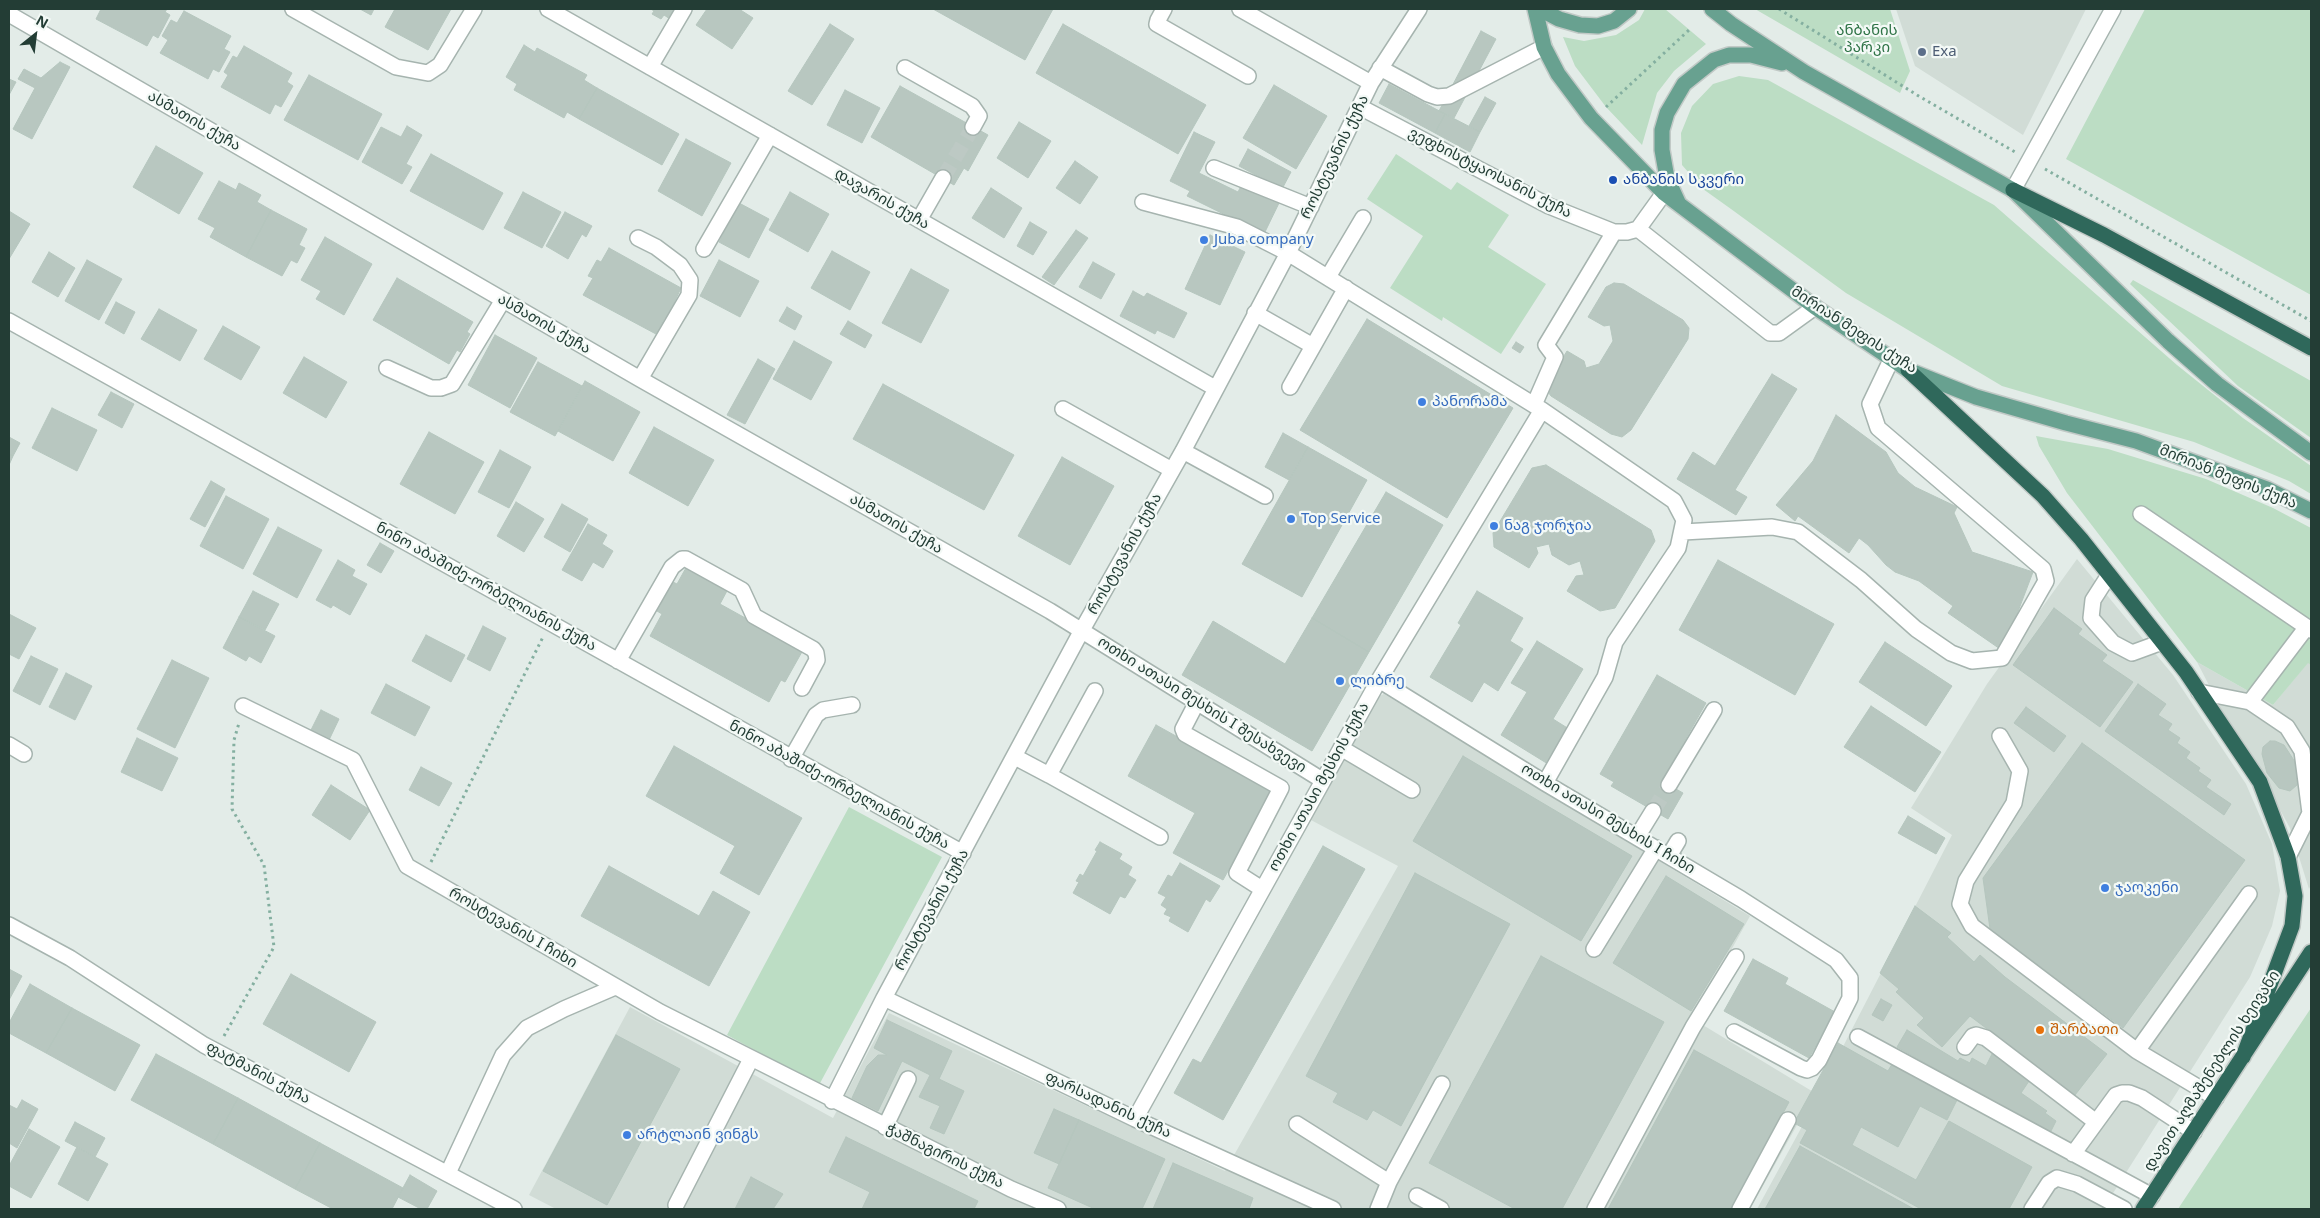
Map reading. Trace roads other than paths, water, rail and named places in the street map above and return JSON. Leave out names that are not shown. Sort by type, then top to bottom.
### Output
[{"type":"highway","points":[[2012,190],[2104,235],[2311,348]]},
{"type":"highway","points":[[1908,370],[2042,496],[2109,575],[2162,642],[2199,692],[2260,782],[2288,857],[2295,896],[2292,926],[2243,1057]]},
{"type":"highway","name":"დავით აღმაშენებლის ხეივანი","points":[[2143,1209],[2311,952]]},
{"type":"main road","name":"მირიან მეფის ქუჩა","points":[[1535,9],[1544,47],[1558,74],[1591,118],[1664,193],[1681,208],[1815,307],[1908,370],[1976,397],[2136,441],[2267,489],[2311,511]]},
{"type":"main road","points":[[1540,9],[1559,20],[1580,26],[1598,26],[1614,21],[1629,9]]},
{"type":"main road","points":[[1712,9],[1731,24],[1804,72],[2012,190],[2168,341],[2216,384],[2311,453]]},
{"type":"main road","points":[[1681,208],[1667,178],[1662,150],[1662,130],[1667,113],[1684,84],[1714,60],[1739,54],[1776,61],[1804,72]]},
{"type":"street","points":[[293,9],[396,67],[428,74],[440,65],[474,9]]},
{"type":"street","name":"დავარის ქუჩა","points":[[548,9],[1215,388]]},
{"type":"street","points":[[650,67],[684,9]]},
{"type":"street","points":[[1164,9],[1158,24],[1248,76]]},
{"type":"street","points":[[1240,9],[1371,83]]},
{"type":"street","name":"როსტევანის ქუჩა","points":[[832,1101],[884,998],[1082,630],[1183,450],[1288,253],[1371,83],[1419,9]]},
{"type":"street","points":[[2012,190],[2113,9]]},
{"type":"street","name":"ასმათის ქუჩა","points":[[9,14],[640,379],[1082,630]]},
{"type":"street","points":[[1380,68],[1428,94],[1436,97],[1449,96],[1544,47]]},
{"type":"street","points":[[905,68],[972,106],[979,116],[973,127]]},
{"type":"street","name":"ვეფხისტყაოსანის ქუჩა","points":[[1360,107],[1549,206],[1614,232],[1638,229]]},
{"type":"street","points":[[704,249],[770,135]]},
{"type":"street","points":[[1214,168],[1311,207]]},
{"type":"street","points":[[919,220],[943,178]]},
{"type":"street","points":[[1664,193],[1638,229],[1770,333],[1779,333],[1815,307]]},
{"type":"street","points":[[1143,202],[1237,227],[1288,253],[1538,408],[1674,501],[1684,520],[1683,532],[1678,548],[1615,642],[1605,676],[1545,783]]},
{"type":"street","points":[[1328,277],[1363,218]]},
{"type":"street","name":"ოთხი ათასი მესხის ქუჩა","points":[[1136,1119],[1322,780],[1538,408],[1555,357],[1546,345],[1614,232]]},
{"type":"street","points":[[638,238],[656,247],[680,265],[690,280],[689,295],[640,379]]},
{"type":"street","points":[[1290,387],[1346,288]]},
{"type":"street","points":[[387,368],[431,388],[441,388],[452,384],[503,300]]},
{"type":"street","points":[[1256,313],[1313,346]]},
{"type":"street","name":"ნინო აბაშიძე-ორბელიანის ქუჩა","points":[[9,321],[550,622],[791,759],[963,853]]},
{"type":"street","points":[[1683,532],[1772,527],[1798,532],[1861,580],[1916,629],[1951,653],[1972,661],[2002,658],[2046,581],[2043,569],[1878,428],[1870,404],[1892,358]]},
{"type":"street","points":[[1063,409],[1172,470]]},
{"type":"street","points":[[1183,450],[1265,496]]},
{"type":"street","points":[[2140,514],[2308,629],[2250,702]]},
{"type":"street","points":[[618,661],[672,567],[682,559],[686,559],[742,590],[754,616],[813,649],[817,660],[802,688]]},
{"type":"street","points":[[2109,575],[2093,600],[2091,618],[2113,643],[2132,652],[2162,642]]},
{"type":"street","name":"ოთხი ათასი მესხის I შესახვევი","points":[[1082,630],[1322,780]]},
{"type":"street","name":"ოთხი ათასი მესხის I ჩიხი","points":[[1379,680],[1545,783],[1741,899],[1836,960],[1850,978],[1850,998],[1819,1060],[1812,1068],[1807,1070],[1801,1068],[1734,1032]]},
{"type":"street","points":[[1049,776],[1095,691]]},
{"type":"street","points":[[2199,692],[2250,702],[2287,727],[2302,751],[2311,813],[2288,857]]},
{"type":"street","points":[[1198,702],[1183,729],[1185,734],[1281,788],[1237,873],[1262,890]]},
{"type":"street","points":[[791,759],[816,715],[823,710],[852,705]]},
{"type":"street","name":"როსტევანის I ჩიხი","points":[[243,706],[353,760],[407,866],[615,987],[832,1101]]},
{"type":"street","points":[[1669,785],[1714,710]]},
{"type":"street","points":[[2000,736],[2020,771],[2014,803],[1966,881],[1960,904],[1972,926],[2137,1051],[2216,1098]]},
{"type":"street","points":[[9,746],[24,754]]},
{"type":"street","points":[[1341,748],[1412,790]]},
{"type":"street","points":[[1015,757],[1160,836]]},
{"type":"street","points":[[1637,837],[1654,811]]},
{"type":"street","points":[[1669,856],[1678,841]]},
{"type":"street","points":[[1594,949],[1656,848]]},
{"type":"street","points":[[2137,1051],[2249,894]]},
{"type":"street","name":"ფატმანის ქუჩა","points":[[9,924],[70,958],[216,1051],[514,1209]]},
{"type":"street","points":[[1595,1209],[1692,1027],[1736,957]]},
{"type":"street","points":[[448,1173],[503,1055],[526,1028],[564,1008],[615,987]]},
{"type":"street","name":"ფარსადანის ქუჩა","points":[[884,998],[1136,1119],[1334,1209]]},
{"type":"street","points":[[1965,1047],[1973,1036],[1986,1038],[2096,1122]]},
{"type":"street","points":[[1858,1037],[2152,1196]]},
{"type":"street","points":[[676,1205],[751,1058]]},
{"type":"street","points":[[886,1127],[908,1079]]},
{"type":"street","points":[[1378,1209],[1388,1182],[1442,1084]]},
{"type":"street","points":[[2073,1154],[2116,1095],[2129,1093],[2142,1098],[2194,1132]]},
{"type":"street","name":"ჭაშნაგირის ქუჩა","points":[[832,1101],[1010,1189],[1058,1209]]},
{"type":"street","points":[[1740,1209],[1788,1120]]},
{"type":"street","points":[[1297,1124],[1388,1182]]},
{"type":"street","points":[[2032,1209],[2048,1183],[2057,1178],[2077,1184],[2124,1209]]},
{"type":"street","points":[[1417,1196],[1441,1209]]},
{"type":"tunnel","points":[[943,178],[973,127]]},
{"type":"tunnel","points":[[1653,811],[1669,785]]},
{"type":"place","name":"Exa","points":[[1922,52]]},
{"type":"place","name":"ანბანის სკვერი","points":[[1613,180]]},
{"type":"place","name":"Juba company","points":[[1204,240]]},
{"type":"place","name":"პანორამა","points":[[1422,402]]},
{"type":"place","name":"Top Service","points":[[1291,519]]},
{"type":"place","name":"ნაგ ჯორჯია","points":[[1494,526]]},
{"type":"place","name":"ლიბრე","points":[[1340,681]]},
{"type":"place","name":"ჯაოკენი","points":[[2105,888]]},
{"type":"place","name":"შარბათი","points":[[2040,1030]]},
{"type":"place","name":"არტლაინ ვინგს","points":[[627,1135]]},
{"type":"park label","name":"ანბანის პარკი","points":[[1867,40]]}]
